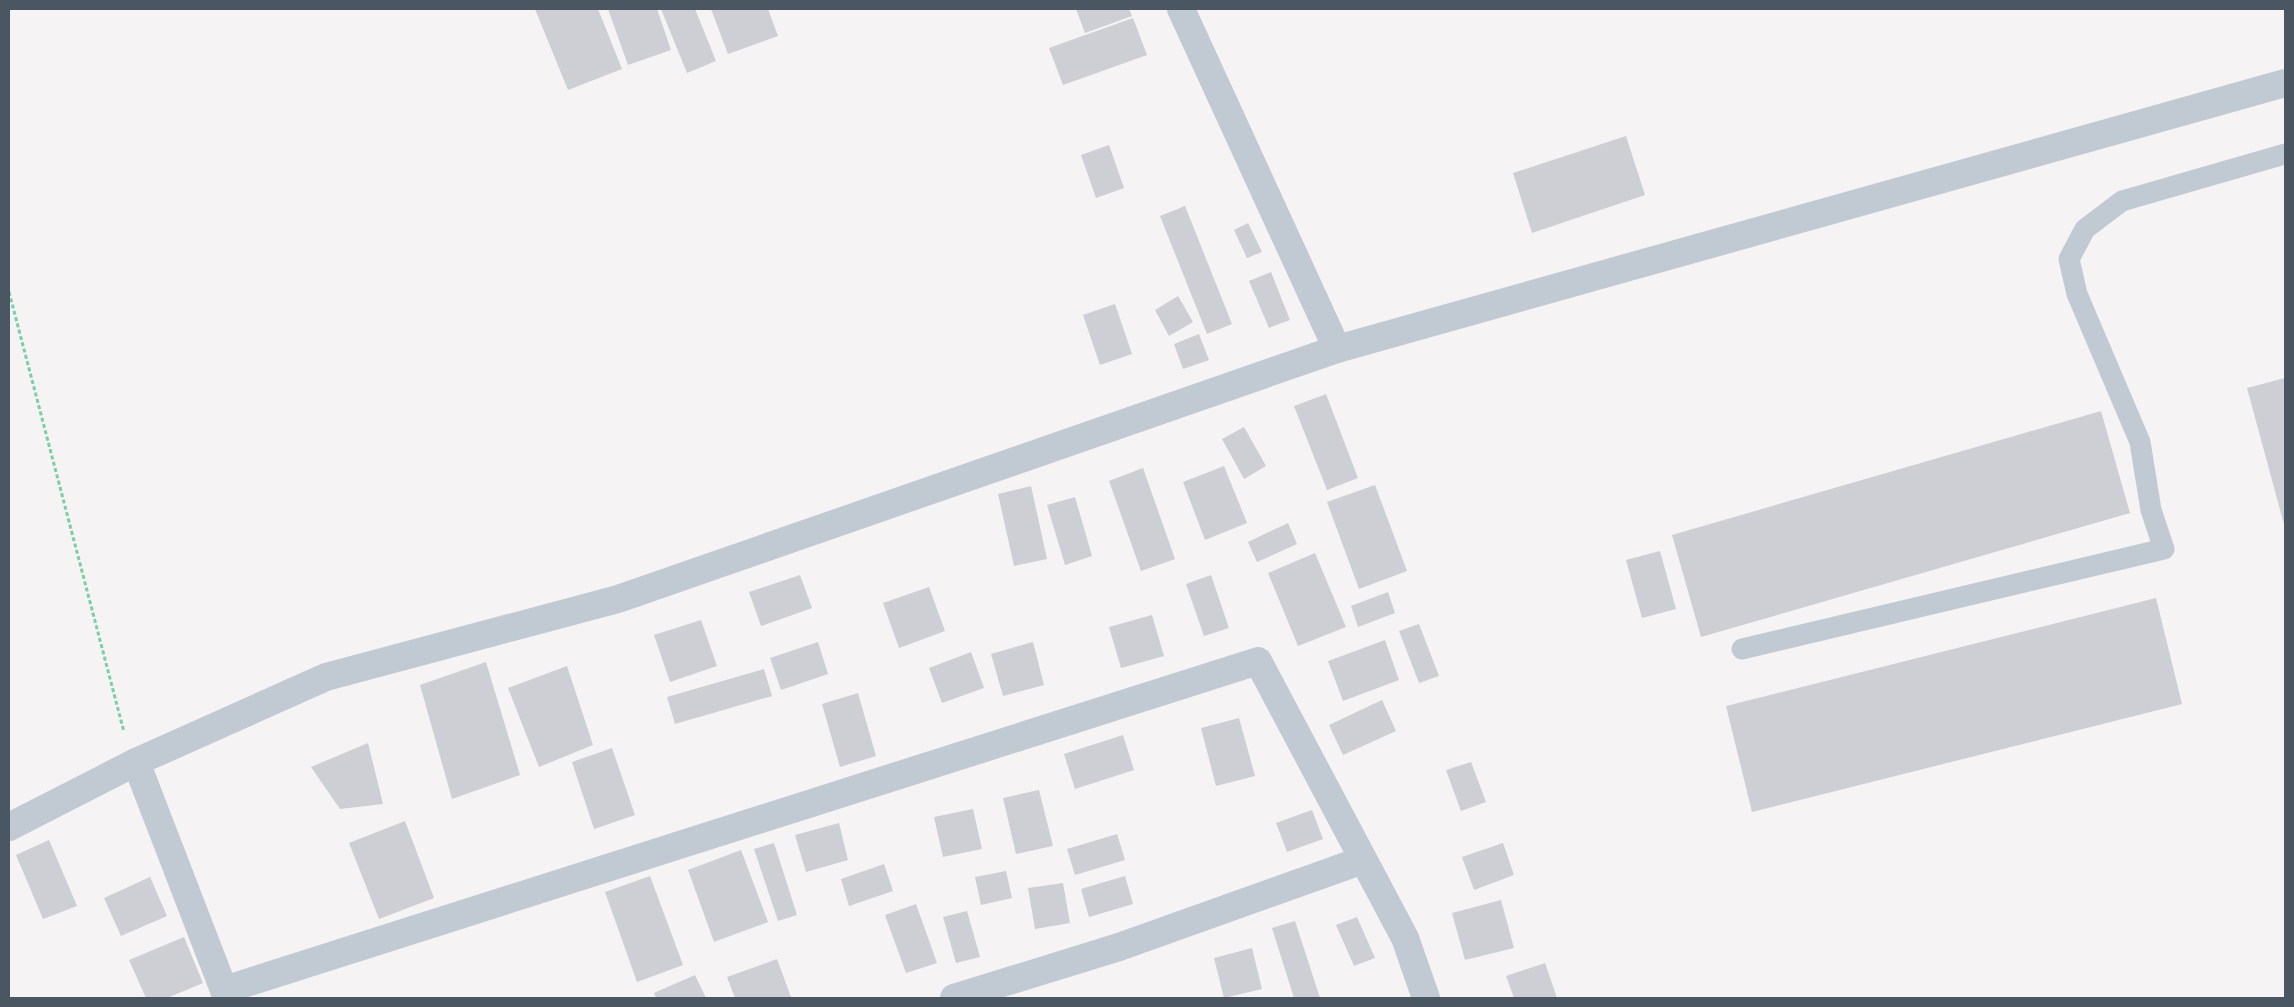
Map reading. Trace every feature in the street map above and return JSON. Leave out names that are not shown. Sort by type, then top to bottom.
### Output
[{"type":"street","points":[[1181,9],[1337,348]]},
{"type":"street","points":[[9,827],[136,762],[326,677],[618,599],[1337,348],[2285,83]]},
{"type":"street","points":[[136,762],[225,994],[1258,661],[1405,938],[1426,998]]},
{"type":"street","points":[[954,998],[1119,947],[1363,860]]},
{"type":"lane","points":[[1742,649],[2164,550],[2151,510],[2140,442],[2077,294],[2069,259],[2085,229],[2122,201],[2285,154]]},
{"type":"path","points":[[9,295],[120,722],[136,762]]},
{"type":"building","points":[[535,9],[598,9],[622,69],[568,90]]},
{"type":"building","points":[[608,9],[657,9],[671,50],[628,65]]},
{"type":"building","points":[[661,9],[695,9],[716,61],[687,73]]},
{"type":"building","points":[[711,9],[768,9],[778,36],[728,54]]},
{"type":"building","points":[[1076,9],[1129,9],[1132,16],[1085,33]]},
{"type":"building","points":[[1133,18],[1147,55],[1063,85],[1049,48]]},
{"type":"building","points":[[1626,136],[1645,195],[1532,233],[1513,173]]},
{"type":"building","points":[[1109,145],[1124,188],[1096,198],[1081,155]]},
{"type":"building","points":[[1185,206],[1232,324],[1207,334],[1160,216]]},
{"type":"building","points":[[1248,223],[1262,252],[1247,258],[1234,230]]},
{"type":"building","points":[[1271,272],[1290,320],[1269,328],[1249,281]]},
{"type":"building","points":[[1178,296],[1193,322],[1169,336],[1155,310]]},
{"type":"building","points":[[1115,304],[1132,354],[1100,365],[1083,315]]},
{"type":"building","points":[[1199,334],[1209,360],[1183,369],[1174,344]]},
{"type":"building","points":[[2285,378],[2285,528],[2247,388]]},
{"type":"building","points":[[1326,394],[1358,478],[1327,490],[1294,406]]},
{"type":"building","points":[[2101,411],[2130,513],[1701,637],[1672,535]]},
{"type":"building","points":[[1244,427],[1266,466],[1244,479],[1222,439]]},
{"type":"building","points":[[1224,466],[1247,523],[1205,540],[1183,482]]},
{"type":"building","points":[[1143,468],[1175,559],[1141,571],[1109,481]]},
{"type":"building","points":[[1375,485],[1407,571],[1359,589],[1327,502]]},
{"type":"building","points":[[1031,486],[1047,559],[1014,566],[998,494]]},
{"type":"building","points":[[1075,497],[1092,556],[1065,565],[1047,505]]},
{"type":"building","points":[[1288,523],[1297,544],[1257,562],[1248,542]]},
{"type":"building","points":[[1660,551],[1676,609],[1642,618],[1626,560]]},
{"type":"building","points":[[1315,553],[1346,627],[1298,646],[1268,573]]},
{"type":"building","points":[[800,575],[812,608],[761,626],[749,592]]},
{"type":"building","points":[[1211,575],[1229,628],[1204,636],[1186,584]]},
{"type":"building","points":[[929,587],[945,631],[899,648],[883,603]]},
{"type":"building","points":[[1388,592],[1395,613],[1358,627],[1351,606]]},
{"type":"building","points":[[2156,598],[2182,704],[1752,812],[1726,706]]},
{"type":"building","points":[[1152,615],[1164,656],[1121,668],[1109,627]]},
{"type":"building","points":[[701,620],[717,666],[670,682],[654,635]]},
{"type":"building","points":[[1419,624],[1439,676],[1419,683],[1399,631]]},
{"type":"building","points":[[1385,640],[1399,680],[1343,701],[1328,661]]},
{"type":"building","points":[[818,642],[828,674],[781,690],[770,658]]},
{"type":"building","points":[[1033,642],[1044,685],[1003,696],[991,654]]},
{"type":"building","points":[[971,652],[984,688],[942,703],[929,668]]},
{"type":"building","points":[[486,662],[520,775],[452,799],[420,685]]},
{"type":"building","points":[[567,666],[593,745],[539,767],[508,688]]},
{"type":"building","points":[[764,669],[772,696],[675,724],[667,697]]},
{"type":"building","points":[[858,693],[876,756],[840,767],[822,704]]},
{"type":"building","points":[[1382,700],[1396,731],[1343,755],[1329,725]]},
{"type":"building","points":[[1239,718],[1255,776],[1216,786],[1201,728]]},
{"type":"building","points":[[1123,735],[1134,770],[1075,789],[1064,754]]},
{"type":"building","points":[[368,743],[383,804],[340,809],[311,767]]},
{"type":"building","points":[[612,748],[635,815],[594,829],[572,762]]},
{"type":"building","points":[[1471,762],[1486,802],[1461,811],[1446,770]]},
{"type":"building","points":[[1039,790],[1053,846],[1016,854],[1003,798]]},
{"type":"building","points":[[973,809],[982,849],[943,857],[934,817]]},
{"type":"building","points":[[1312,810],[1323,839],[1287,852],[1276,823]]},
{"type":"building","points":[[405,821],[434,898],[379,919],[349,843]]},
{"type":"building","points":[[839,823],[848,860],[806,872],[795,835]]},
{"type":"building","points":[[1117,834],[1125,860],[1075,875],[1067,849]]},
{"type":"building","points":[[49,840],[77,906],[43,919],[16,855]]},
{"type":"building","points":[[774,843],[797,915],[778,921],[754,849]]},
{"type":"building","points":[[1503,843],[1514,875],[1474,890],[1462,857]]},
{"type":"building","points":[[741,850],[768,922],[714,942],[688,870]]},
{"type":"building","points":[[884,864],[893,891],[849,906],[841,879]]},
{"type":"building","points":[[1006,871],[1012,898],[981,905],[975,877]]},
{"type":"building","points":[[650,876],[683,965],[637,982],[605,892]]},
{"type":"building","points":[[1125,876],[1133,904],[1089,917],[1081,889]]},
{"type":"building","points":[[150,877],[167,916],[121,936],[104,898]]},
{"type":"building","points":[[1063,883],[1070,923],[1035,929],[1028,888]]},
{"type":"building","points":[[1501,900],[1514,948],[1465,960],[1452,913]]},
{"type":"building","points":[[916,904],[937,963],[906,973],[885,915]]},
{"type":"building","points":[[967,911],[980,957],[956,963],[943,917]]},
{"type":"building","points":[[1357,917],[1375,958],[1354,966],[1336,925]]},
{"type":"building","points":[[1295,921],[1320,998],[1294,998],[1272,928]]},
{"type":"building","points":[[184,937],[203,983],[167,998],[146,998],[129,960]]},
{"type":"building","points":[[1252,948],[1262,989],[1224,998],[1214,958]]},
{"type":"building","points":[[777,959],[791,997],[735,998],[727,977]]},
{"type":"building","points":[[1545,963],[1557,998],[1514,998],[1506,976]]},
{"type":"building","points":[[695,975],[706,998],[656,998],[654,993]]}]
